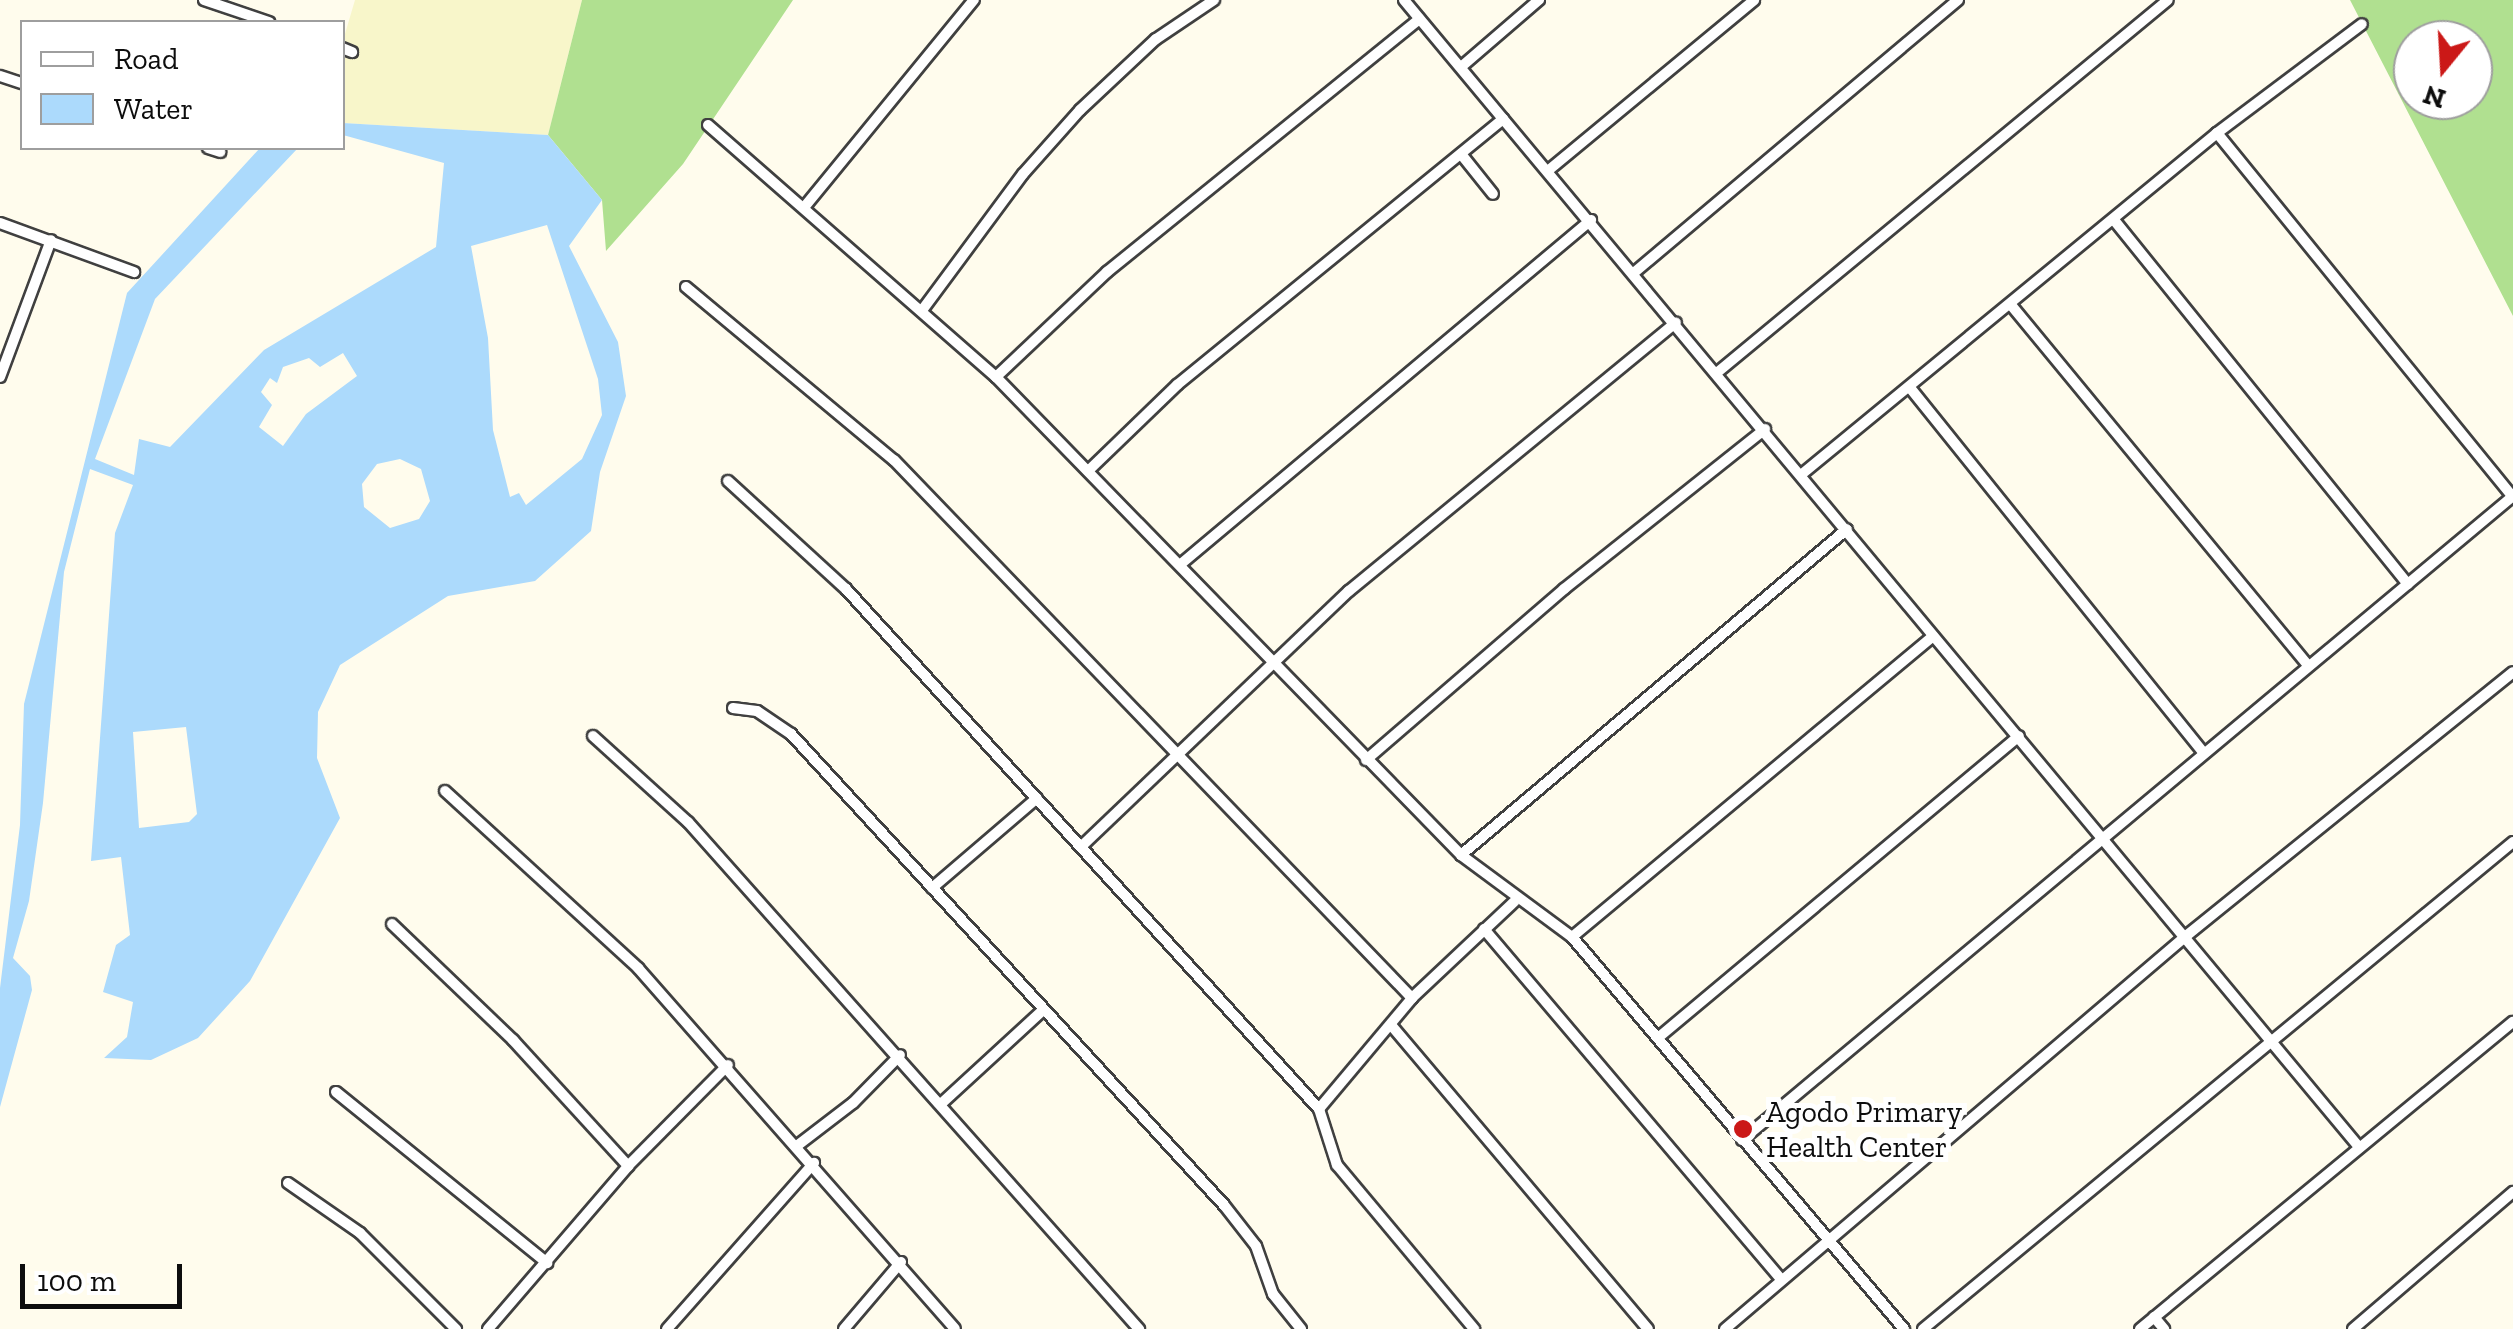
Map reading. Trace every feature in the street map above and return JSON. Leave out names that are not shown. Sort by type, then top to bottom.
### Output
[{"type":"street","points":[[204,0],[264,20]]},
{"type":"street","points":[[806,206],[974,0]]},
{"type":"street","points":[[923,309],[1022,174],[1080,110],[1156,39],[1214,0]]},
{"type":"street","points":[[1404,0],[1636,271],[1933,636],[2359,1147]]},
{"type":"street","points":[[1461,67],[1539,0]]},
{"type":"street","points":[[1550,169],[1754,0]]},
{"type":"street","points":[[1636,271],[1958,0]]},
{"type":"street","points":[[1719,371],[2168,0]]},
{"type":"street","points":[[996,378],[1108,272],[1419,19]]},
{"type":"street","points":[[1802,474],[1912,389],[2217,133],[2362,24]]},
{"type":"street","points":[[1088,471],[1177,386],[1503,119]]},
{"type":"street","points":[[708,125],[806,206],[996,378],[1276,659],[1366,760],[1461,855],[1515,901],[1572,937],[1904,1329]]},
{"type":"street","points":[[1742,1140],[2513,497],[2217,133]]},
{"type":"street","points":[[214,150],[220,152]]},
{"type":"street","points":[[1461,154],[1493,194]]},
{"type":"street","points":[[1182,564],[1590,220]]},
{"type":"street","points":[[2114,220],[2408,584]]},
{"type":"street","points":[[0,223],[134,272]]},
{"type":"street","points":[[0,376],[51,240]]},
{"type":"street","points":[[686,287],[894,460],[1180,751],[1412,998]]},
{"type":"street","points":[[2012,305],[2308,665]]},
{"type":"street","points":[[1084,844],[1276,659],[1676,322]]},
{"type":"street","points":[[1912,389],[2204,753]]},
{"type":"street","points":[[1366,760],[1564,589],[1765,429]]},
{"type":"street","points":[[728,481],[846,589],[1084,844],[1319,1109],[1337,1165],[1474,1329]]},
{"type":"street","points":[[1461,855],[1847,529]]},
{"type":"street","points":[[1572,937],[1933,636]]},
{"type":"street","points":[[1728,1328],[1827,1237],[2186,936],[2513,672]]},
{"type":"street","points":[[733,708],[756,711],[792,734],[1040,1012],[1244,1228],[1273,1294],[1302,1329]]},
{"type":"street","points":[[593,736],[688,822],[942,1102],[1139,1329]]},
{"type":"street","points":[[1659,1038],[2019,736]]},
{"type":"street","points":[[445,791],[638,968],[901,1262],[955,1329]]},
{"type":"street","points":[[932,888],[1037,798]]},
{"type":"street","points":[[1923,1329],[2513,842]]},
{"type":"street","points":[[1319,1109],[1412,998],[1515,901]]},
{"type":"street","points":[[392,924],[512,1040],[628,1166]]},
{"type":"street","points":[[1484,929],[1780,1278]]},
{"type":"street","points":[[942,1102],[1040,1012]]},
{"type":"street","points":[[2140,1329],[2513,1022]]},
{"type":"street","points":[[1391,1025],[1648,1329]]},
{"type":"street","points":[[798,1145],[900,1055]]},
{"type":"street","points":[[488,1329],[628,1166],[728,1065]]},
{"type":"street","points":[[336,1092],[547,1263]]},
{"type":"street","points":[[667,1329],[814,1163]]},
{"type":"street","points":[[288,1183],[360,1233],[456,1329]]},
{"type":"street","points":[[2353,1329],[2513,1192]]},
{"type":"street","points":[[844,1329],[901,1262]]},
{"type":"street","points":[[2154,1317],[2164,1329]]},
{"type":"shaded area","points":[[355,0],[582,0],[548,135],[345,123],[345,34]]},
{"type":"green space","points":[[582,0],[793,0],[683,164],[606,251],[602,200],[548,135]]},
{"type":"green space","points":[[2350,0],[2513,0],[2513,316],[2412,120],[2493,120],[2493,20],[2393,20],[2393,83]]},
{"type":"water","points":[[345,123],[548,135],[602,200],[569,246],[618,342],[626,396],[600,472],[591,531],[535,581],[448,596],[340,665],[318,712],[317,758],[340,818],[250,981],[198,1038],[151,1060],[104,1058],[127,1037],[133,1002],[103,992],[116,945],[130,935],[121,857],[91,861],[115,533],[133,485],[90,469],[64,572],[43,803],[29,901],[13,958],[30,976],[32,990],[0,1107],[0,988],[20,825],[24,704],[127,293],[258,150],[296,150],[155,299],[95,459],[134,475],[139,439],[170,447],[264,350],[436,247],[444,163],[345,136]],"holes":[[[547,225],[598,379],[602,415],[582,459],[526,505],[519,493],[510,497],[493,430],[488,338],[471,246]],[[343,353],[357,376],[306,414],[283,446],[259,427],[272,405],[261,392],[270,378],[277,383],[283,367],[309,358],[320,367]],[[400,459],[421,469],[430,501],[419,519],[390,528],[364,507],[362,484],[377,464]],[[186,727],[197,814],[189,822],[139,828],[133,732]]]},
{"type":"place","name":"Agodo Primary Health Center","points":[[1743,1129]]}]
